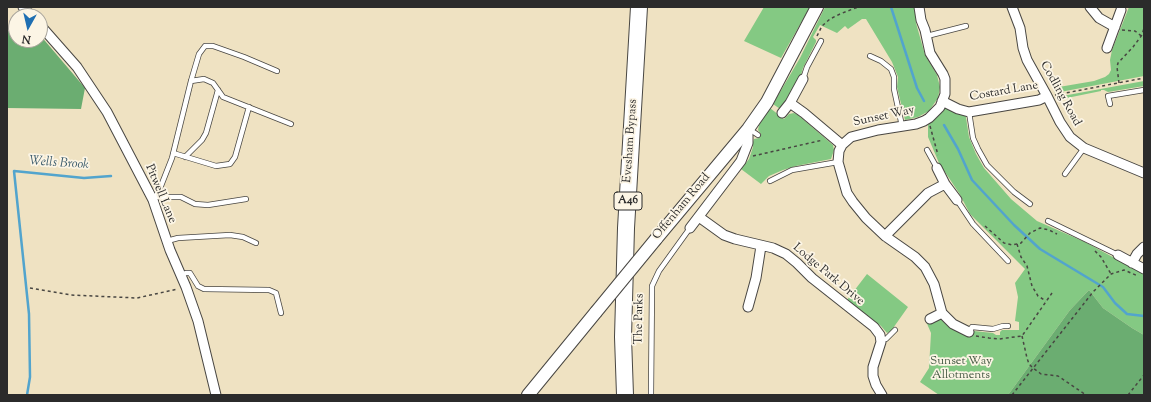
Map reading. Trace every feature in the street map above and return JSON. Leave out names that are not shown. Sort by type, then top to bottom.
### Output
[{"type":"highway","name":"Evesham Bypass","points":[[625,395],[623,337],[626,228],[640,7]]},
{"type":"main road","name":"Offenham Road","points":[[528,395],[656,239],[753,132],[767,102],[817,7]]},
{"type":"street","name":"Sunset Way","points":[[842,145],[851,136],[916,124],[929,118],[940,107],[945,94],[945,79],[930,53],[919,7]]},
{"type":"street","name":"Codling Road","points":[[1013,7],[1020,28],[1022,48],[1048,96],[1060,122],[1070,137],[1084,148],[1144,173]]},
{"type":"street","points":[[1090,7],[1099,18],[1115,27]]},
{"type":"street","points":[[1107,48],[1121,10]]},
{"type":"street","name":"Pitwell Lane","points":[[48,34],[77,67],[107,112],[154,198],[167,240],[198,321],[216,395]]},
{"type":"street","points":[[782,113],[790,103],[803,79]]},
{"type":"street","name":"Costard Lane","points":[[942,101],[958,110],[969,112],[1039,100],[1048,96]]},
{"type":"street","points":[[790,103],[842,145],[839,151],[838,162],[847,193],[866,218],[885,236],[915,257],[925,267],[934,284],[942,313],[953,324],[969,332]]},
{"type":"street","name":"The Parks","points":[[690,228],[743,158],[753,132]]},
{"type":"street","points":[[937,168],[945,184],[957,200]]},
{"type":"street","points":[[885,236],[928,193],[945,184]]},
{"type":"street","name":"Lodge Park Drive","points":[[699,217],[724,235],[773,248],[786,254],[812,278],[874,327],[880,335],[881,340]]},
{"type":"street","points":[[748,308],[756,278],[761,246]]},
{"type":"street","points":[[1132,263],[1137,254],[1144,247]]},
{"type":"street","points":[[1118,255],[1144,269]]},
{"type":"street","points":[[930,319],[942,313]]},
{"type":"street","points":[[881,340],[873,367],[873,376],[882,395]]},
{"type":"lane","points":[[926,36],[966,26]]},
{"type":"lane","points":[[803,79],[806,67],[821,41]]},
{"type":"lane","points":[[246,199],[208,206],[195,204],[181,197],[154,198],[173,153],[199,54],[206,46],[213,46],[277,71]]},
{"type":"lane","points":[[870,56],[891,68],[894,77],[894,89],[902,126]]},
{"type":"lane","points":[[191,81],[204,79],[214,84],[223,97],[291,124]]},
{"type":"lane","points":[[185,157],[206,133],[218,90]]},
{"type":"lane","points":[[1110,104],[1108,96],[1144,90]]},
{"type":"lane","points":[[173,153],[216,166],[230,164],[235,157],[249,107]]},
{"type":"lane","points":[[969,112],[973,138],[987,165],[1014,192],[1030,204]]},
{"type":"lane","points":[[1065,174],[1084,148]]},
{"type":"lane","points":[[927,150],[937,168]]},
{"type":"lane","points":[[770,181],[792,170],[838,162]]},
{"type":"lane","points":[[957,200],[973,224],[1008,261]]},
{"type":"lane","points":[[1048,221],[1118,255]]},
{"type":"lane","name":"The Parks","points":[[651,395],[652,286],[659,272],[690,228]]},
{"type":"lane","points":[[167,240],[230,235],[243,237],[256,243]]},
{"type":"lane","points":[[181,275],[190,273],[198,286],[204,288],[269,290],[276,292],[281,313]]},
{"type":"lane","points":[[969,332],[972,327],[997,331],[1003,326],[1008,326]]},
{"type":"lane","points":[[881,340],[886,339],[895,330]]},
{"type":"path","points":[[821,41],[816,36],[822,26],[830,19],[858,7]]},
{"type":"path","points":[[1115,27],[1126,31],[1135,31],[1144,38]]},
{"type":"path","points":[[1119,83],[1117,68],[1118,62],[1142,35],[1144,28]]},
{"type":"path","points":[[1048,96],[1144,78]]},
{"type":"path","points":[[929,118],[931,132],[941,165],[937,168]]},
{"type":"path","points":[[743,158],[833,138]]},
{"type":"path","points":[[981,223],[1004,243],[1012,245],[1021,243],[1027,235],[1040,228],[1049,230],[1061,236]]},
{"type":"path","points":[[1017,244],[1021,257],[1027,266],[1032,286],[1038,296],[1046,301]]},
{"type":"path","points":[[1091,248],[1101,257],[1111,274]]},
{"type":"path","points":[[1012,395],[1093,292],[1111,274],[1124,270]]},
{"type":"path","points":[[30,288],[71,295],[137,298],[186,287]]},
{"type":"path","points":[[1052,294],[1022,336],[1029,364],[1041,374],[1058,376],[1086,395]]},
{"type":"path","points":[[969,332],[977,336],[999,339],[1022,336]]},
{"type":"path","points":[[1128,395],[1144,375]]},
{"type":"green space","points":[[764,7],[810,7],[781,58],[744,41]]},
{"type":"green space","points":[[825,7],[915,7],[916,23],[925,55],[937,75],[940,87],[938,98],[929,111],[918,117],[905,120],[897,87],[898,77],[892,62],[866,19],[862,19],[848,29],[845,26],[837,33],[820,25],[813,37],[816,42],[788,99],[780,109],[773,104],[800,58]]},
{"type":"green space","points":[[1129,7],[1144,7],[1144,76],[1055,93],[1053,88],[1094,81],[1109,74],[1111,70],[1110,60],[1112,50]]},
{"type":"green space","points":[[7,31],[8,48],[48,48],[48,44],[85,88],[81,109],[7,108]]},
{"type":"green space","points":[[1144,81],[1144,86],[1108,92],[1101,90],[1057,100],[1057,97]]},
{"type":"green space","name":"Sunset Way Allotments","points":[[946,103],[965,111],[969,137],[976,154],[984,168],[1011,199],[1037,221],[1085,242],[1144,274],[1144,335],[1103,308],[1089,290],[1070,310],[1008,395],[939,395],[920,382],[929,368],[931,333],[925,319],[932,322],[939,319],[942,320],[953,329],[970,337],[974,331],[1000,335],[1002,330],[1019,330],[1019,322],[1015,321],[1018,297],[1015,283],[1025,269],[970,214],[959,193],[939,163],[928,137],[928,125],[940,114]]},
{"type":"green space","points":[[770,108],[784,119],[789,114],[794,113],[798,115],[833,145],[834,150],[831,159],[783,170],[769,176],[761,184],[741,169],[749,159],[754,139],[759,138],[761,134],[758,130],[759,125]]},
{"type":"green space","points":[[867,274],[908,307],[891,331],[887,333],[881,326],[847,300]]},
{"type":"green space","points":[[1089,290],[1103,308],[1144,335],[1144,395],[1008,395],[1070,310]]},
{"type":"waterway","points":[[891,7],[917,88],[924,101]]},
{"type":"waterway","points":[[944,125],[958,149],[972,180],[1014,225],[1040,249],[1103,287],[1115,303],[1127,314],[1144,316]]},
{"type":"waterway","name":"Wells Brook","points":[[27,395],[30,377],[29,314],[14,171],[84,178],[111,176]]}]
